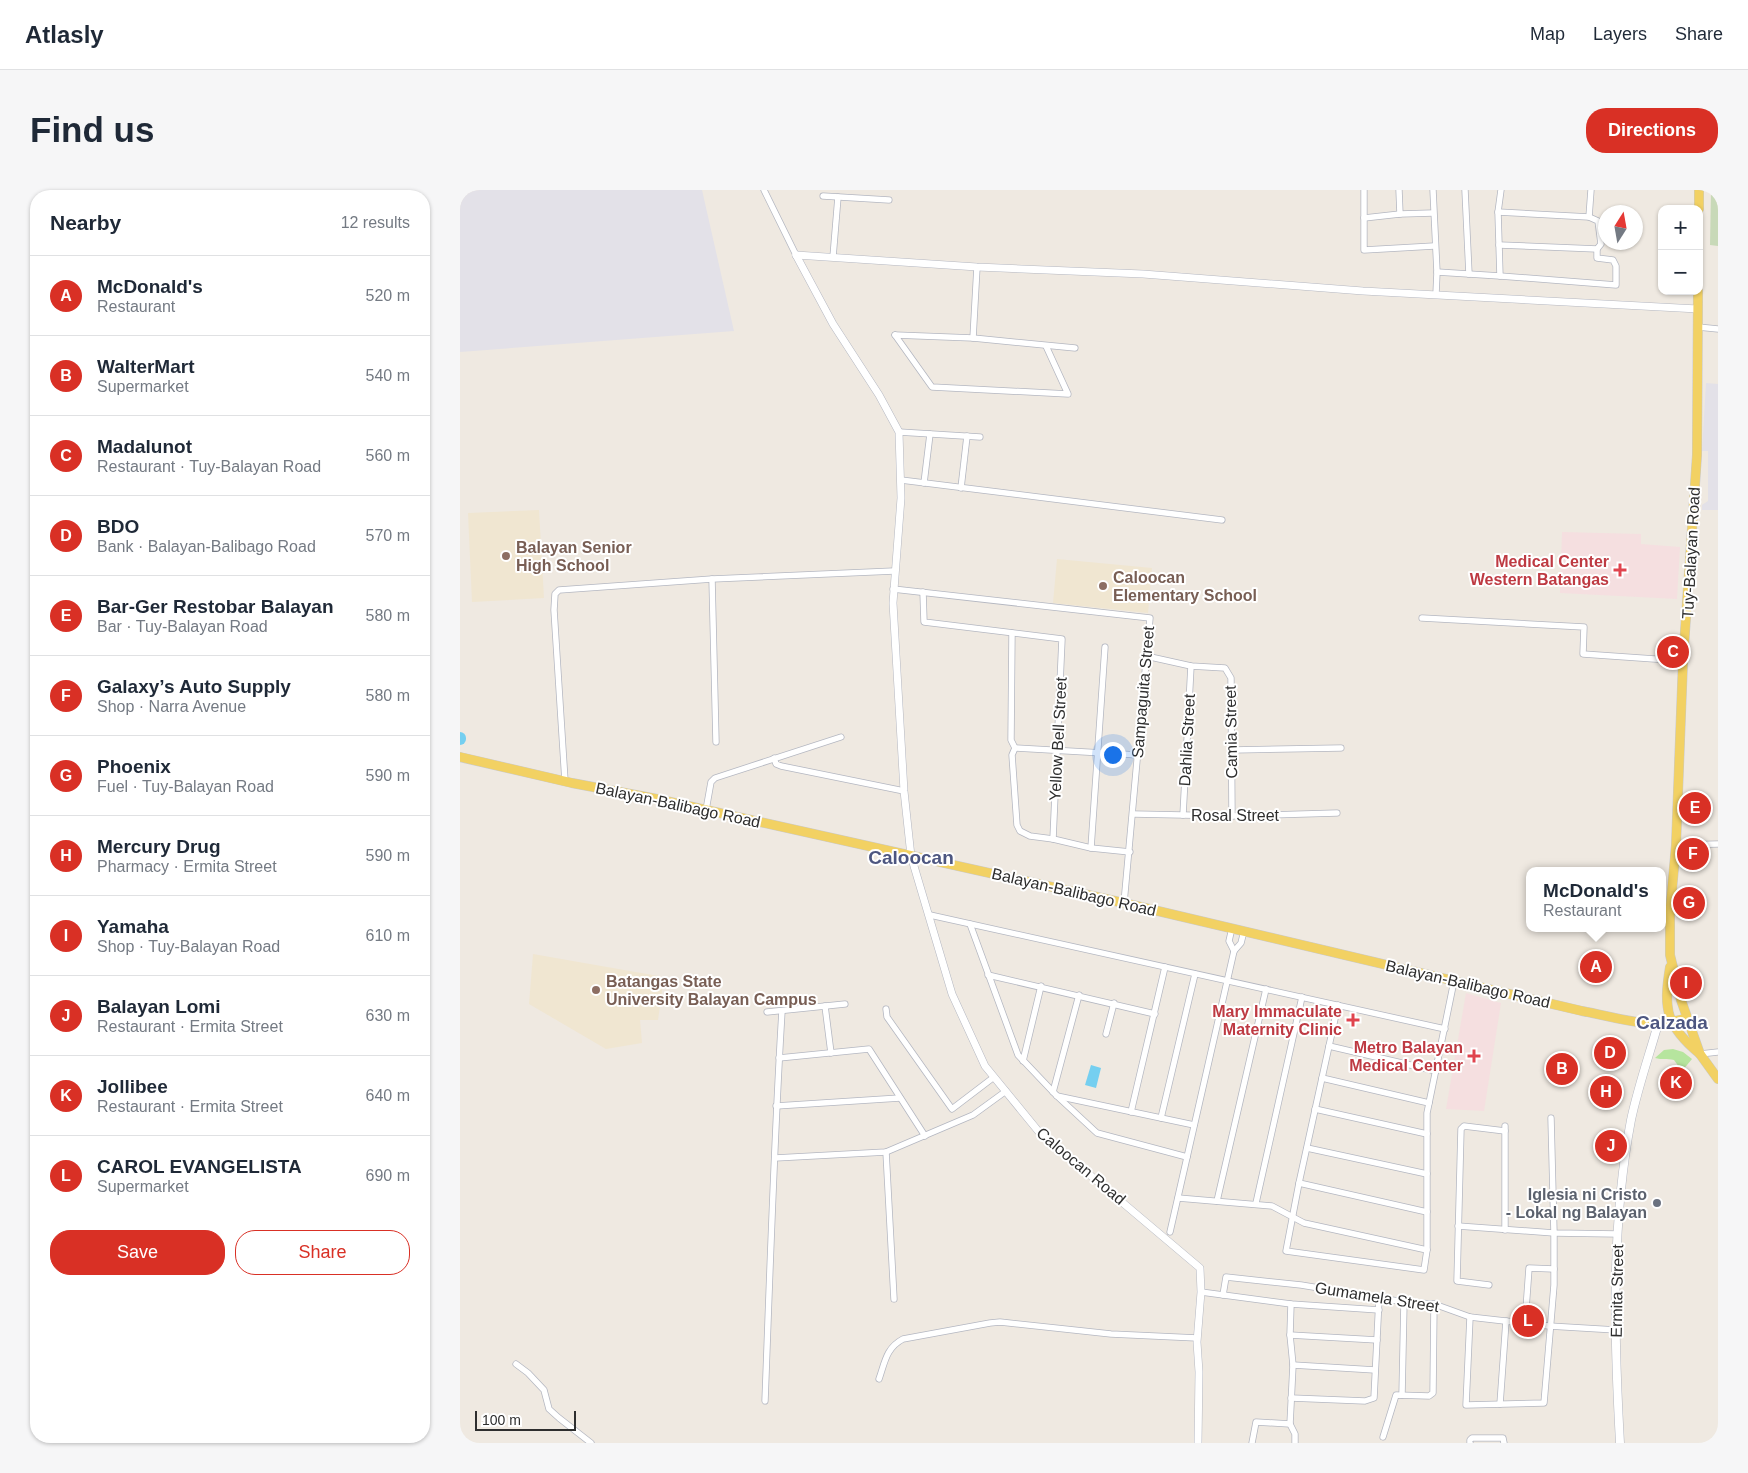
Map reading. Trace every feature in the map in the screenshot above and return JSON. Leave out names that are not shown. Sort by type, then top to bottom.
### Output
[{"type":"main road","points":[[1699,205],[1700,190]]},
{"type":"main road","name":"Tuy-Balayan Road","points":[[1671,1023],[1666,992],[1671,964],[1670,922],[1676,845],[1683,661],[1697,455],[1698,295]]},
{"type":"main road","name":"Balayan-Balibago Road","points":[[460,757],[1124,903],[1640,1023],[1671,1023],[1686,1018]]},
{"type":"main road","name":"Tuy-Balayan Road","points":[[1671,964],[1686,1018],[1695,1037],[1700,1054]]},
{"type":"main road","points":[[1671,1023],[1684,1040],[1700,1054],[1718,1079]]},
{"type":"main road","name":"Ermita Street","points":[[1620,1443],[1616,1330],[1621,1184],[1632,1119],[1658,1024]]},
{"type":"street","points":[[764,190],[833,324],[879,395],[898,432],[980,437]]},
{"type":"street","points":[[1364,190],[1364,250],[1434,246]]},
{"type":"street","points":[[1399,190],[1400,214]]},
{"type":"street","points":[[1433,190],[1434,246],[1437,272],[1436,294]]},
{"type":"street","points":[[1465,190],[1469,274]]},
{"type":"street","points":[[1500,276],[1498,212],[1501,190]]},
{"type":"street","points":[[1589,217],[1591,190]]},
{"type":"street","points":[[823,196],[889,200]]},
{"type":"street","points":[[833,258],[838,197]]},
{"type":"street","points":[[1437,272],[1616,285],[1616,266],[1612,260],[1597,258],[1597,249],[1601,244],[1598,221],[1589,217],[1498,212]]},
{"type":"street","points":[[1364,218],[1433,213]]},
{"type":"street","points":[[1499,246],[1597,249]]},
{"type":"street","points":[[796,255],[977,267],[1152,274],[1363,291],[1698,309]]},
{"type":"street","points":[[973,338],[977,267]]},
{"type":"street","points":[[1698,327],[1718,329]]},
{"type":"street","points":[[1046,346],[1068,394],[932,387],[895,335],[973,338],[1075,348]]},
{"type":"street","name":"Caloocan Road","points":[[898,432],[901,498],[893,589],[904,791],[910,856],[952,994],[985,1066],[1039,1132],[1200,1268],[1201,1292],[1197,1338],[1199,1372],[1198,1443]]},
{"type":"street","points":[[924,484],[930,434]]},
{"type":"street","points":[[961,488],[967,436]]},
{"type":"street","points":[[901,480],[1222,520]]},
{"type":"street","points":[[565,781],[555,594],[559,590],[712,579],[894,571]]},
{"type":"street","points":[[712,579],[716,742]]},
{"type":"street","name":"Sampaguita Street","points":[[893,589],[1150,618],[1124,903]]},
{"type":"street","points":[[923,592],[924,622],[1012,633],[1011,740],[1015,748],[1012,756],[1017,825],[1020,831],[1030,836],[1091,848],[1130,852]]},
{"type":"street","points":[[1422,618],[1584,626],[1583,654],[1683,661]]},
{"type":"street","name":"Yellow Bell Street","points":[[1012,633],[1062,639],[1053,839]]},
{"type":"street","points":[[1091,848],[1105,647]]},
{"type":"street","name":"Camia Street","points":[[1146,656],[1191,666],[1225,668],[1231,678],[1232,816]]},
{"type":"street","name":"Dahlia Street","points":[[1183,815],[1191,666]]},
{"type":"street","points":[[706,810],[711,782],[715,778],[841,737]]},
{"type":"street","points":[[1015,748],[1138,755]]},
{"type":"street","points":[[1232,750],[1341,748]]},
{"type":"street","points":[[774,758],[776,764],[781,766],[904,791]]},
{"type":"street","name":"Rosal Street","points":[[1133,814],[1232,816],[1337,813]]},
{"type":"street","points":[[1676,845],[1718,844]]},
{"type":"street","points":[[930,915],[1445,1029]]},
{"type":"street","points":[[970,924],[1018,1055],[1023,1061],[1097,1134],[1187,1157]]},
{"type":"street","points":[[1232,928],[1229,941],[1234,951]]},
{"type":"street","points":[[1170,1232],[1234,951],[1241,943],[1244,931]]},
{"type":"street","points":[[1131,1112],[1165,967]]},
{"type":"street","points":[[988,974],[1155,1014]]},
{"type":"street","points":[[1161,1118],[1195,974]]},
{"type":"street","points":[[1338,1006],[1286,1251],[1424,1270],[1427,1250],[1428,1113],[1454,981]]},
{"type":"street","points":[[1023,1061],[1041,986]]},
{"type":"street","points":[[1217,1201],[1266,990]]},
{"type":"street","points":[[1055,1094],[1079,995]]},
{"type":"street","points":[[1256,1204],[1302,998]]},
{"type":"street","points":[[767,1012],[845,1004]]},
{"type":"street","points":[[1106,1034],[1114,1004]]},
{"type":"street","points":[[825,1006],[831,1053]]},
{"type":"street","points":[[886,1009],[887,1017],[952,1109],[994,1077]]},
{"type":"street","points":[[765,1401],[776,1158],[776,1106],[782,1010]]},
{"type":"street","points":[[1329,1046],[1436,1072]]},
{"type":"street","points":[[779,1058],[869,1050],[925,1136]]},
{"type":"street","points":[[1700,1054],[1718,1052]]},
{"type":"street","points":[[1322,1078],[1430,1103]]},
{"type":"street","points":[[776,1158],[886,1152],[973,1115],[1006,1092]]},
{"type":"street","points":[[1055,1094],[1194,1125]]},
{"type":"street","points":[[776,1106],[900,1098]]},
{"type":"street","points":[[1315,1109],[1427,1134]]},
{"type":"street","points":[[1470,1317],[1466,1405],[1544,1403],[1549,1326],[1554,1286],[1550,1118]]},
{"type":"street","points":[[1489,1285],[1457,1281],[1461,1129],[1464,1126],[1505,1128],[1505,1230]]},
{"type":"street","points":[[1307,1148],[1427,1174]]},
{"type":"street","points":[[886,1152],[894,1299]]},
{"type":"street","points":[[1299,1183],[1427,1212]]},
{"type":"street","points":[[1178,1198],[1272,1206],[1304,1222],[1427,1250]]},
{"type":"street","points":[[1458,1226],[1554,1233],[1618,1234]]},
{"type":"street","points":[[1525,1323],[1530,1268],[1554,1269]]},
{"type":"street","name":"Gumamela Street","points":[[1223,1295],[1226,1277],[1310,1286],[1380,1299],[1434,1304],[1470,1317],[1549,1326],[1616,1330]]},
{"type":"street","points":[[1201,1292],[1291,1304],[1379,1310]]},
{"type":"street","points":[[1292,1398],[1365,1401],[1374,1398],[1380,1299]]},
{"type":"street","points":[[1402,1395],[1404,1302]]},
{"type":"street","points":[[1291,1304],[1290,1335],[1293,1365],[1290,1424],[1295,1434],[1295,1443]]},
{"type":"street","points":[[1383,1436],[1396,1395],[1429,1396],[1433,1393],[1434,1304]]},
{"type":"street","points":[[1500,1404],[1506,1321]]},
{"type":"street","points":[[879,1379],[894,1343],[903,1339],[990,1323],[1000,1322],[1111,1334],[1197,1338]]},
{"type":"street","points":[[1290,1335],[1377,1340]]},
{"type":"street","points":[[516,1364],[528,1373],[544,1390],[549,1409],[591,1443]]},
{"type":"street","points":[[1293,1365],[1375,1370]]},
{"type":"street","points":[[1252,1443],[1256,1422],[1290,1424]]},
{"type":"street","points":[[1470,1443],[1472,1438],[1502,1438],[1504,1443]]},
{"type":"shaded area","points":[[460,190],[702,190],[734,331],[460,352]]},
{"type":"shaded area","points":[[1706,383],[1718,384],[1718,510],[1702,510],[1702,505],[1708,501],[1708,451],[1702,451]]},
{"type":"shaded area","name":"Balayan Senior High School","points":[[539,510],[544,598],[472,602],[468,513]]},
{"type":"shaded area","name":"Medical Center Western Batangas","points":[[1562,532],[1641,534],[1641,544],[1680,547],[1677,599],[1560,593]]},
{"type":"shaded area","name":"Caloocan Elementary School","points":[[1057,559],[1152,568],[1148,613],[1053,603]]},
{"type":"shaded area","name":"Batangas State University Balayan Campus","points":[[533,954],[664,977],[658,1020],[640,1020],[642,1043],[606,1049],[529,1004]]},
{"type":"shaded area","name":"Metro Balayan Medical Center","points":[[1466,993],[1501,1003],[1484,1111],[1446,1109]]},
{"type":"green space","points":[[1711,190],[1718,190],[1718,246],[1710,245]]},
{"type":"green space","points":[[1673,1049],[1683,1052],[1692,1059],[1682,1071],[1674,1060],[1655,1058],[1664,1050]]},
{"type":"water","points":[[1091,1065],[1101,1068],[1096,1088],[1085,1085]]},
{"type":"place","name":"Balayan Senior High School","points":[[506,556]]},
{"type":"place","name":"Medical Center Western Batangas","points":[[1620,570]]},
{"type":"place","name":"Caloocan Elementary School","points":[[1103,586]]},
{"type":"place","name":"Madalunot","points":[[1673,652]]},
{"type":"place","name":"Bar-Ger Restobar Balayan","points":[[1695,808]]},
{"type":"place","name":"Galaxy’s Auto Supply","points":[[1693,854]]},
{"type":"place","name":"Phoenix","points":[[1689,903]]},
{"type":"place","name":"McDonald's","points":[[1596,967]]},
{"type":"place","name":"Yamaha","points":[[1686,983]]},
{"type":"place","name":"Batangas State University Balayan Campus","points":[[596,990]]},
{"type":"place","name":"Mary Immaculate Maternity Clinic","points":[[1353,1020]]},
{"type":"place","name":"BDO","points":[[1610,1053]]},
{"type":"place","name":"Metro Balayan Medical Center","points":[[1474,1056]]},
{"type":"place","name":"WalterMart","points":[[1562,1069]]},
{"type":"place","name":"Jollibee","points":[[1676,1083]]},
{"type":"place","name":"Mercury Drug","points":[[1606,1092]]},
{"type":"place","name":"Balayan Lomi","points":[[1611,1146]]},
{"type":"place","name":"Iglesia ni Cristo - Lokal ng Balayan","points":[[1657,1203]]},
{"type":"place","name":"CAROL EVANGELISTA","points":[[1528,1321]]},
{"type":"district","name":"Caloocan","points":[[911,857]]},
{"type":"district","name":"Calzada","points":[[1672,1022]]}]
